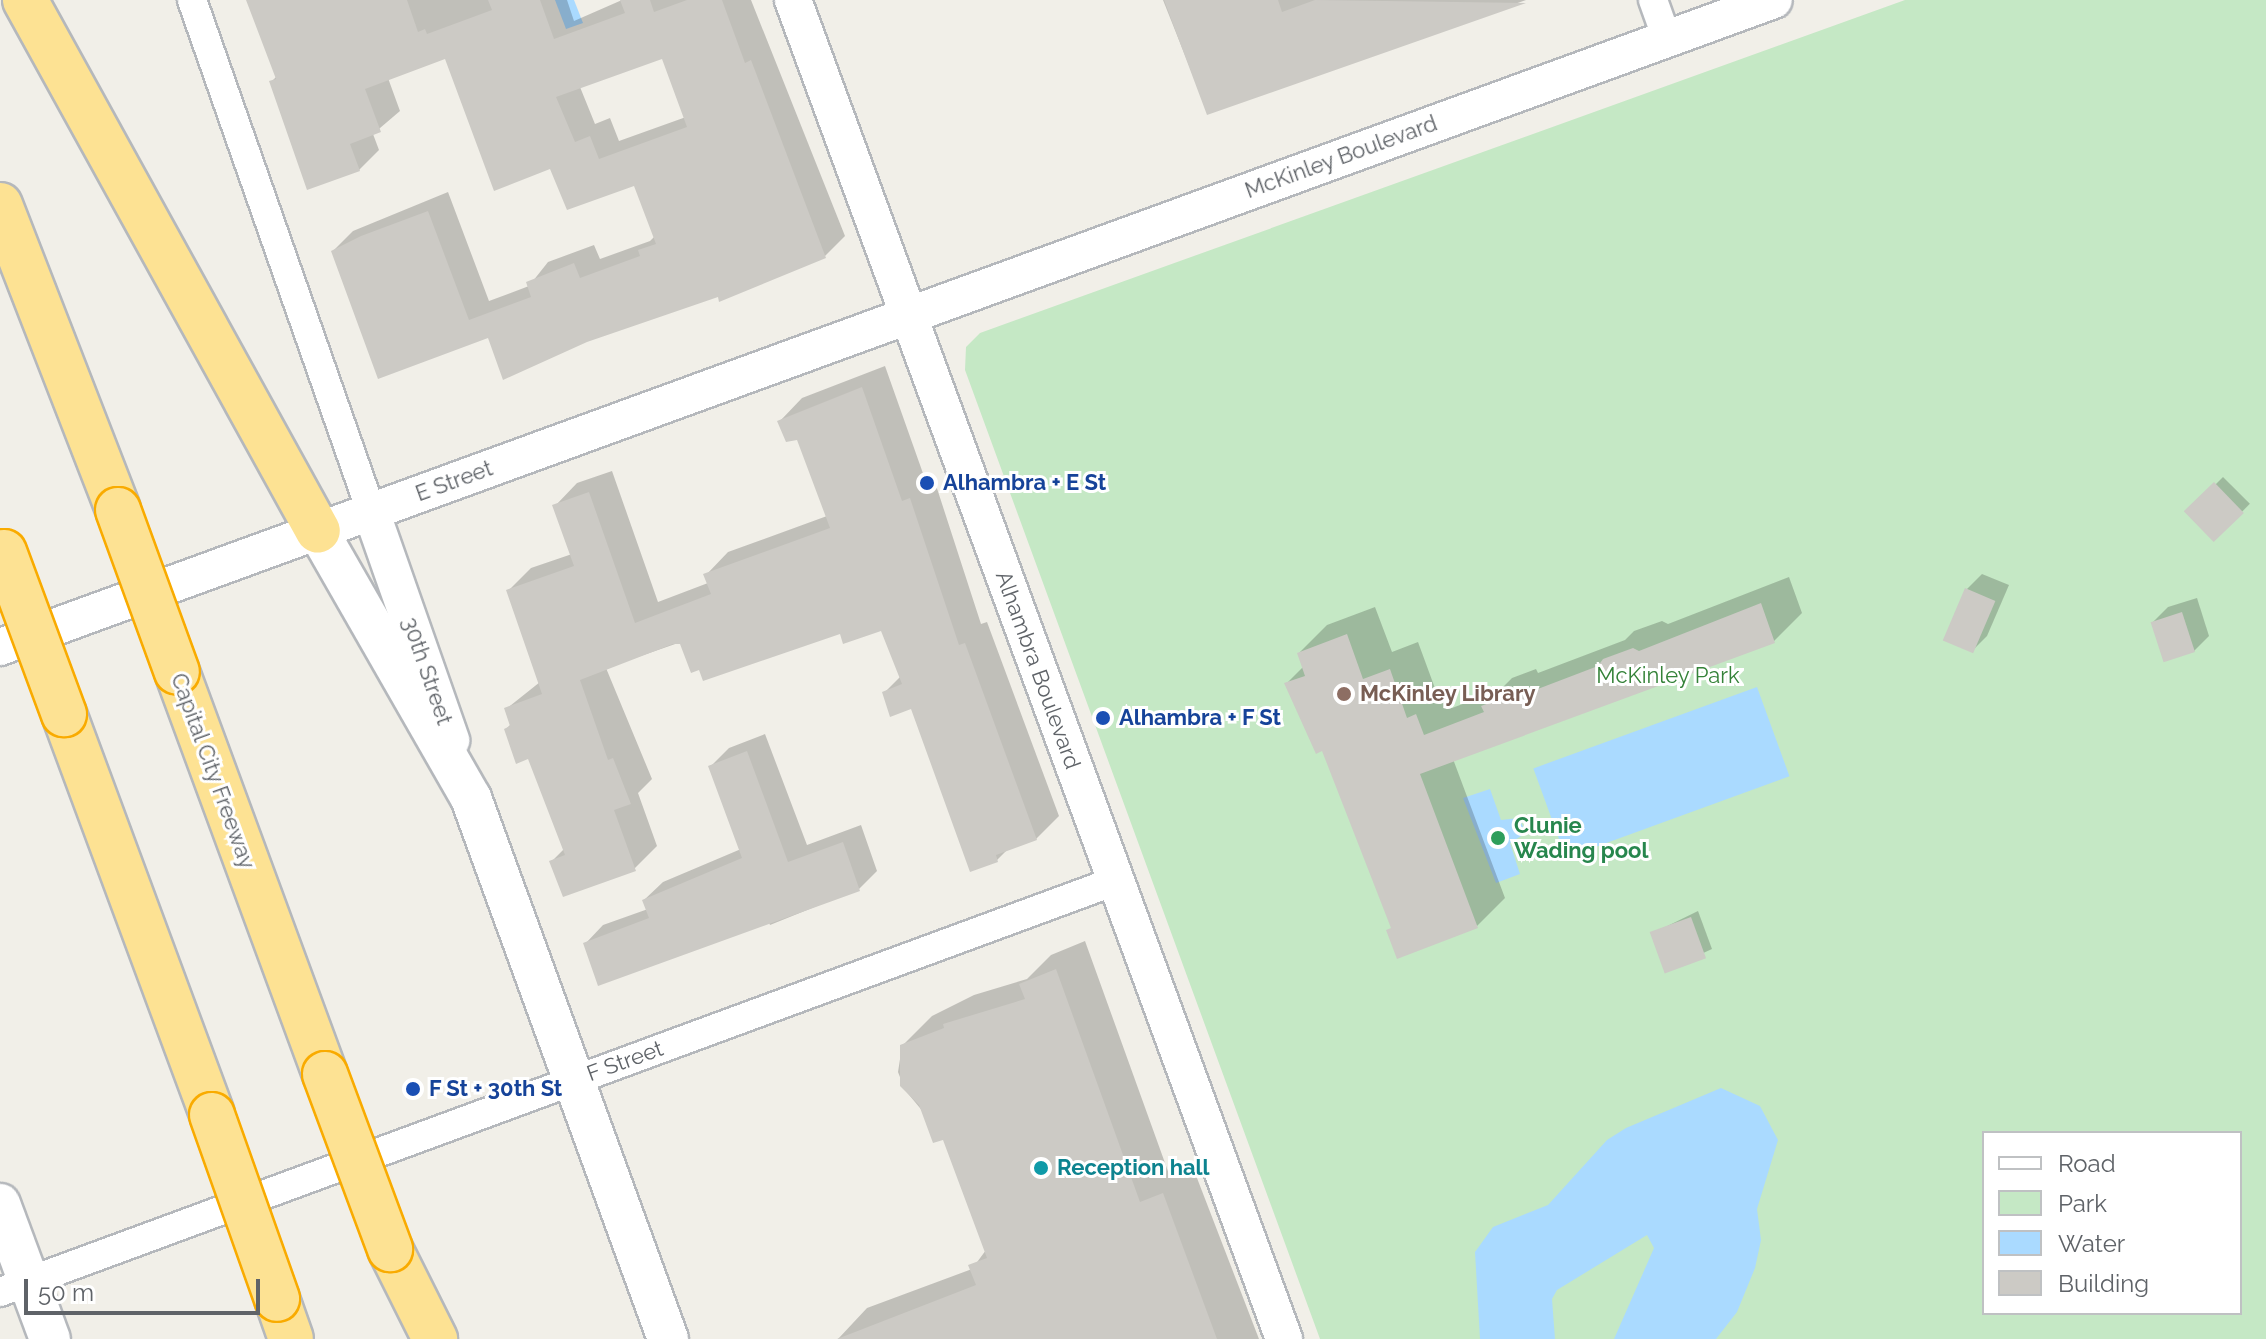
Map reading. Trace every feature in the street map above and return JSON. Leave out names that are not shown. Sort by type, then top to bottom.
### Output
[{"type":"highway","points":[[25,0],[318,531]]},
{"type":"highway","name":"Capital City Freeway","points":[[0,205],[118,510],[424,1339]]},
{"type":"highway","points":[[2,546],[284,1319]]},
{"type":"highway","points":[[390,1249],[435,1339]]},
{"type":"main road","points":[[318,531],[471,798]]},
{"type":"main road","name":"30th Street","points":[[471,798],[668,1339]]},
{"type":"main road","points":[[0,1204],[15,1286],[50,1339]]},
{"type":"street","name":"30th Street","points":[[192,0],[471,798]]},
{"type":"street","name":"Alhambra Boulevard","points":[[793,0],[1284,1339]]},
{"type":"street","points":[[1653,0],[1667,39]]},
{"type":"street","name":"McKinley Boulevard","points":[[909,316],[1774,0]]},
{"type":"street","name":"E Street","points":[[0,647],[909,316]]},
{"type":"street","name":"F Street","points":[[15,1286],[1115,881]]},
{"type":"green space","name":"McKinley Park","points":[[1905,0],[2266,0],[2266,1339],[1320,1339],[965,370],[966,347],[980,333]]},
{"type":"water","points":[[555,0],[574,0],[583,23],[566,29]]},
{"type":"water","points":[[1757,687],[1789,776],[1566,858],[1533,768]]},
{"type":"water","name":"Clunie Wading pool","points":[[1490,789],[1501,820],[1519,818],[1526,833],[1510,843],[1520,874],[1496,883],[1463,798]]},
{"type":"water","points":[[1721,1088],[1760,1106],[1778,1140],[1757,1209],[1761,1240],[1755,1268],[1737,1312],[1716,1339],[1614,1339],[1654,1248],[1647,1235],[1557,1290],[1552,1299],[1555,1339],[1480,1339],[1475,1252],[1493,1227],[1548,1205],[1607,1140],[1626,1128]]},
{"type":"building","points":[[246,0],[407,0],[418,32],[425,29],[427,34],[492,10],[488,0],[540,0],[554,39],[625,13],[620,0],[650,0],[654,12],[687,0],[722,0],[745,63],[751,60],[826,258],[719,302],[718,297],[587,342],[503,380],[488,338],[378,379],[331,251],[361,236],[428,211],[469,320],[531,297],[526,282],[574,263],[580,278],[640,256],[638,250],[656,244],[634,186],[567,210],[550,169],[494,191],[445,59],[365,89],[381,132],[350,144],[360,171],[307,190],[269,81],[276,79]],"holes":[[[662,59],[687,127],[599,159],[590,136],[575,142],[556,97]]]},
{"type":"building","points":[[1164,0],[1278,0],[1282,12],[1315,0],[1526,3],[1207,115]]},
{"type":"building","points":[[862,387],[902,501],[910,498],[959,645],[965,643],[1037,840],[996,855],[998,862],[970,872],[911,709],[890,717],[882,692],[902,684],[881,631],[843,644],[840,634],[703,681],[699,670],[691,673],[680,644],[673,644],[580,680],[608,760],[613,758],[631,804],[614,810],[636,871],[563,897],[549,861],[565,855],[528,759],[516,764],[504,729],[510,726],[504,708],[542,694],[506,590],[574,566],[552,505],[589,492],[635,623],[711,594],[703,574],[830,528],[797,440],[786,442],[777,421]]},
{"type":"building","points":[[2214,482],[2244,513],[2214,542],[2184,511]]},
{"type":"building","points":[[1965,588],[1995,601],[1973,653],[1943,640]]},
{"type":"building","points":[[1761,603],[1775,643],[1420,774],[1478,928],[1397,959],[1386,930],[1391,928],[1322,751],[1316,754],[1284,683],[1305,676],[1297,653],[1347,634],[1363,679],[1390,669],[1407,718],[1416,714],[1424,735],[1484,712],[1481,706],[1508,696],[1509,700],[1598,666],[1603,659],[1633,648],[1639,651]]},
{"type":"building","points":[[2182,612],[2195,652],[2164,662],[2151,622]]},
{"type":"building","points":[[747,751],[788,862],[843,842],[860,891],[598,986],[583,943],[649,918],[642,900],[742,858],[708,766]]},
{"type":"building","points":[[1691,917],[1706,958],[1665,973],[1650,932]]},
{"type":"building","points":[[1056,969],[1140,1202],[1163,1193],[1217,1339],[837,1339],[976,1285],[968,1265],[987,1258],[943,1140],[933,1143],[919,1105],[900,1086],[900,1045],[944,1028],[943,1024],[1025,999],[1019,984]]},
{"type":"place","name":"Alhambra + E St","points":[[927,483]]},
{"type":"place","name":"McKinley Library","points":[[1344,694]]},
{"type":"place","name":"Alhambra + F St","points":[[1103,718]]},
{"type":"place","name":"Clunie Wading pool","points":[[1498,838]]},
{"type":"place","name":"F St + 30th St","points":[[413,1089]]},
{"type":"place","name":"Reception hall","points":[[1041,1168]]}]
